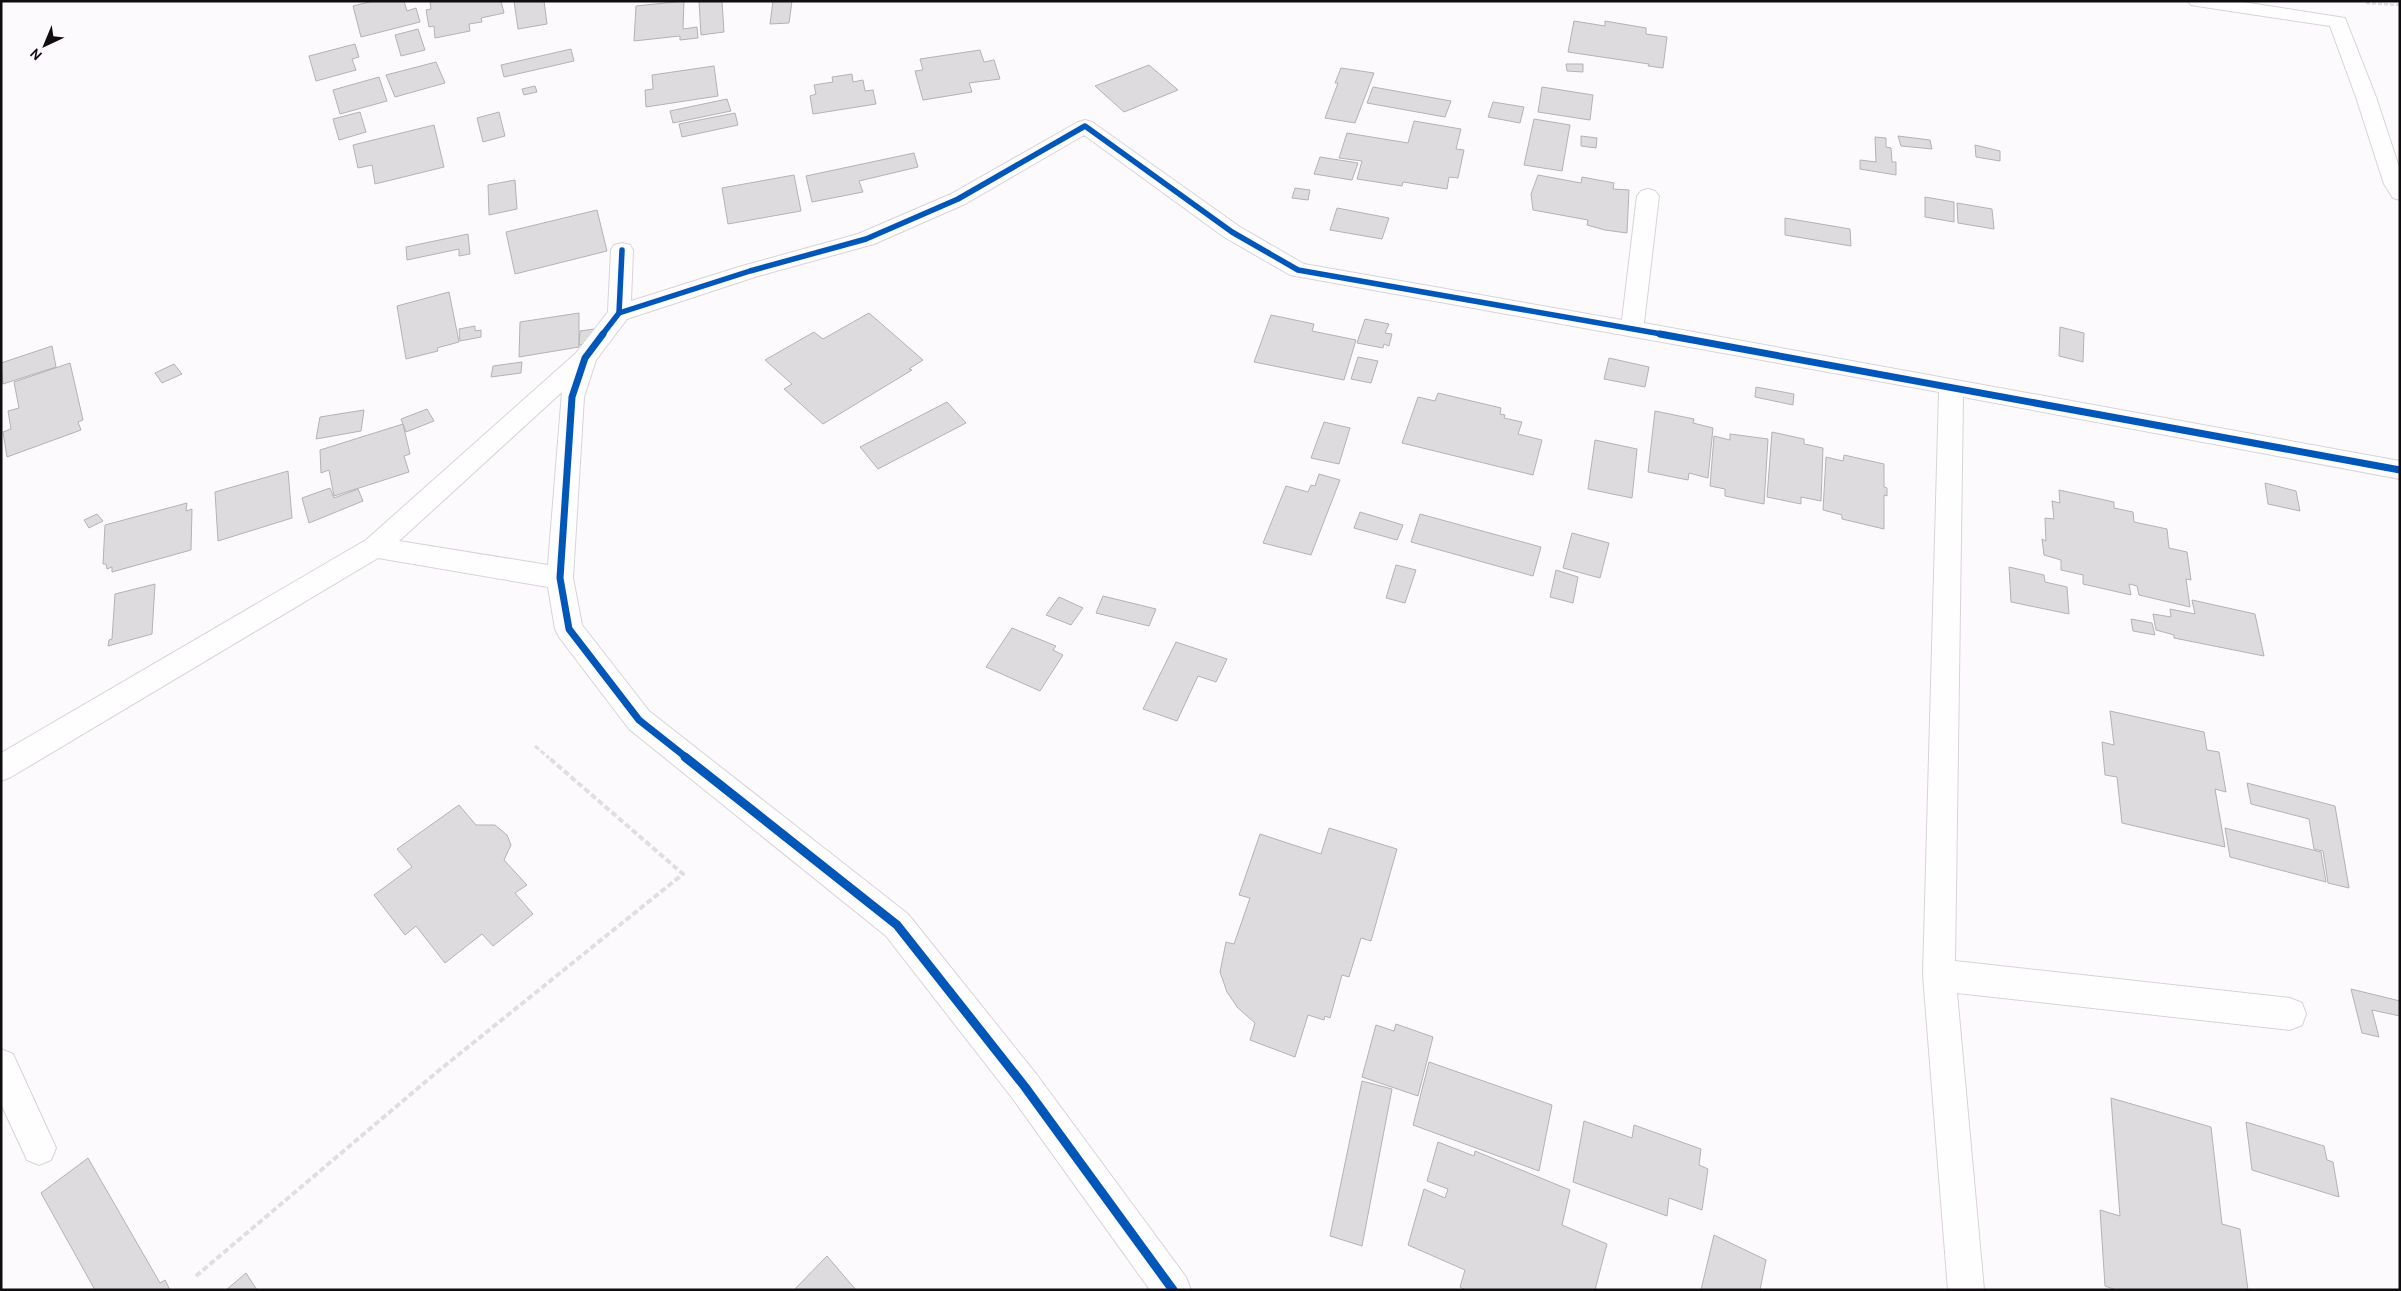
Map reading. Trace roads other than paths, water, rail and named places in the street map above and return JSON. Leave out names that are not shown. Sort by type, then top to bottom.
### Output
[{"type":"street","points":[[2197,1],[2338,22],[2366,97],[2394,184],[2400,193]]},
{"type":"street","points":[[619,313],[750,271],[866,239],[958,199],[1085,126],[1232,232],[1298,270],[1951,386],[2400,470]]},
{"type":"street","points":[[1632,329],[1648,196]]},
{"type":"street","points":[[1,768],[375,547],[585,358],[619,313],[622,250]]},
{"type":"street","points":[[585,358],[572,396],[560,578],[569,629],[639,720],[897,925],[1025,1087],[1173,1290]]},
{"type":"street","points":[[1951,386],[1938,975],[1966,1290]]},
{"type":"street","points":[[375,547],[560,578]]},
{"type":"street","points":[[1938,975],[2290,1014]]},
{"type":"street","points":[[1,1066],[39,1148]]}]
